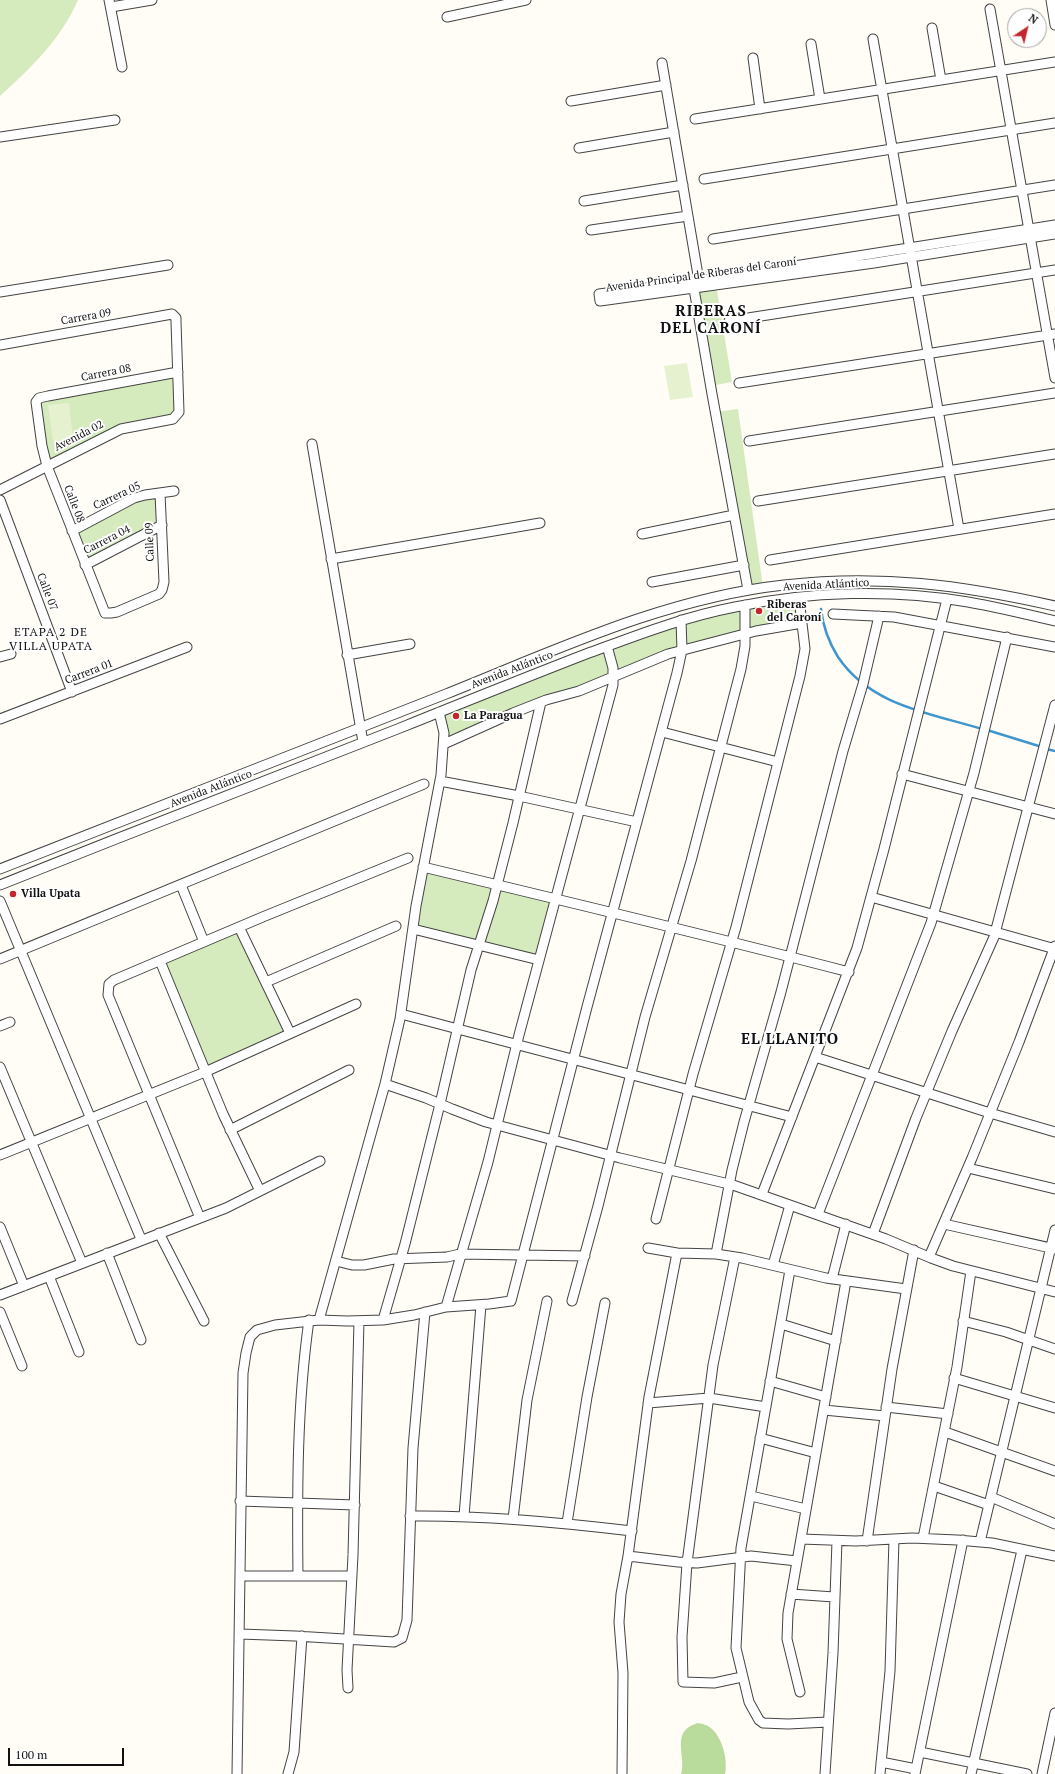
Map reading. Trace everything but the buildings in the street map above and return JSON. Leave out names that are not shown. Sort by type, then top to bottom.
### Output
[{"type":"street","points":[[122,67],[110,4],[152,0]]},
{"type":"street","points":[[447,17],[526,0]]},
{"type":"street","points":[[1051,0],[1055,25]]},
{"type":"street","points":[[990,9],[1036,272],[1051,334],[1055,378]]},
{"type":"street","points":[[932,28],[941,80]]},
{"type":"street","points":[[873,39],[909,253],[959,529]]},
{"type":"street","points":[[811,44],[820,99]]},
{"type":"street","points":[[753,58],[760,109]]},
{"type":"street","points":[[695,119],[1055,62]]},
{"type":"street","points":[[662,63],[688,216],[696,283],[734,515],[748,590]]},
{"type":"street","points":[[571,101],[666,85]]},
{"type":"street","points":[[0,137],[115,120]]},
{"type":"street","points":[[704,179],[1055,123]]},
{"type":"street","points":[[579,148],[674,132]]},
{"type":"street","points":[[584,201],[683,185]]},
{"type":"street","points":[[714,239],[902,208],[1055,185]]},
{"type":"street","points":[[591,230],[688,216]]},
{"type":"street","name":"Avenida Principal de Riberas del Caroní","points":[[1030,234],[1055,225]]},
{"type":"street","name":"Avenida Principal de Riberas del Caroní","points":[[696,283],[600,301],[599,294],[696,283],[909,253],[1030,234],[1055,234]]},
{"type":"street","points":[[0,292],[168,265]]},
{"type":"street","points":[[729,321],[1055,270]]},
{"type":"street","name":"Carrera 09","points":[[0,345],[170,314],[176,318],[178,372]]},
{"type":"street","points":[[739,383],[1051,334]]},
{"type":"street","name":"Carrera 08","points":[[39,398],[178,372]]},
{"type":"street","name":"Avenida 02","points":[[0,490],[121,429],[173,419],[179,412],[178,372]]},
{"type":"street","points":[[749,441],[1055,393]]},
{"type":"street","name":"Calle 08","points":[[39,398],[36,405],[47,466],[85,565],[104,611],[108,614]]},
{"type":"street","points":[[312,444],[362,742]]},
{"type":"street","points":[[758,501],[1055,454]]},
{"type":"street","name":"Carrera 05","points":[[72,531],[134,498],[160,492],[174,491]]},
{"type":"street","name":"Calle 09","points":[[108,614],[117,612],[159,594],[162,590],[164,582],[160,492]]},
{"type":"street","name":"Calle 07","points":[[0,500],[72,692]]},
{"type":"street","points":[[770,560],[1055,514]]},
{"type":"street","points":[[642,534],[734,515]]},
{"type":"street","points":[[331,559],[540,523]]},
{"type":"street","name":"Carrera 04","points":[[85,565],[162,525]]},
{"type":"street","points":[[652,582],[744,565]]},
{"type":"street","name":"Avenida Atlántico","points":[[0,869],[652,614],[693,602],[748,590],[831,581],[909,582],[977,590],[1055,606]]},
{"type":"street","name":"Avenida Atlántico","points":[[0,884],[607,646],[681,620],[745,605],[798,598],[873,595],[947,599],[994,606],[1055,621]]},
{"type":"street","points":[[656,1219],[689,1089],[731,942],[803,661],[805,649],[798,598]]},
{"type":"street","points":[[762,1194],[849,972],[871,897],[947,599]]},
{"type":"street","points":[[572,1300],[585,1256],[646,1017],[691,861],[742,663],[745,634],[745,605]]},
{"type":"street","points":[[833,614],[879,616],[941,625],[1055,647]]},
{"type":"street","points":[[716,1254],[730,1184],[749,1104],[790,957],[843,751],[863,684],[879,616]]},
{"type":"street","points":[[237,1774],[243,1373],[250,1337],[257,1330],[275,1325],[309,1320],[383,1320],[446,1307],[481,1305],[511,1301],[574,1058],[662,732],[682,650],[681,620]]},
{"type":"street","points":[[444,744],[498,719],[541,702],[579,690],[655,659],[682,650],[745,634],[802,623]]},
{"type":"street","points":[[818,1214],[871,1075],[926,938],[968,792],[1007,638]]},
{"type":"street","points":[[347,655],[410,644]]},
{"type":"street","points":[[446,1307],[460,1254],[477,1202],[614,676],[607,646]]},
{"type":"street","name":"Carrera 01","points":[[0,719],[186,647]]},
{"type":"street","points":[[0,657],[11,654]]},
{"type":"street","points":[[383,1320],[401,1259],[440,1104],[471,970],[497,885],[541,702]]},
{"type":"street","points":[[873,1234],[927,1092],[952,1031],[990,948],[1055,705]]},
{"type":"street","points":[[319,1320],[386,1084],[401,1014],[423,867],[440,781],[444,744],[443,725],[439,712]]},
{"type":"street","points":[[662,732],[778,762]]},
{"type":"street","points":[[902,774],[1055,814]]},
{"type":"street","points":[[440,781],[519,796],[637,822]]},
{"type":"street","points":[[0,959],[424,784]]},
{"type":"street","points":[[200,1218],[148,1094],[107,990],[109,984],[114,980],[204,942],[408,858]]},
{"type":"street","points":[[423,867],[672,927],[849,972]]},
{"type":"street","points":[[181,885],[204,942]]},
{"type":"street","points":[[871,897],[933,916],[1055,948],[968,1168],[929,1257]]},
{"type":"street","points":[[0,900],[141,1239]]},
{"type":"street","points":[[266,982],[396,926]]},
{"type":"street","points":[[240,927],[290,1033]]},
{"type":"street","points":[[413,928],[539,960]]},
{"type":"street","points":[[160,961],[230,1130],[260,1191]]},
{"type":"street","points":[[0,1155],[205,1072],[356,1004]]},
{"type":"street","points":[[401,1014],[792,1116]]},
{"type":"street","points":[[0,1026],[10,1022]]},
{"type":"street","points":[[815,1057],[990,1113],[1055,1132]]},
{"type":"street","points":[[0,1067],[82,1263]]},
{"type":"street","points":[[230,1130],[350,1070]]},
{"type":"street","points":[[386,1084],[470,1117],[497,1125],[730,1184],[846,1224],[929,1257],[971,1271],[1041,1287],[1055,1292]]},
{"type":"street","points":[[0,1296],[141,1239],[226,1208],[320,1161]]},
{"type":"street","points":[[968,1168],[1055,1189]]},
{"type":"street","points":[[773,1265],[790,1205]]},
{"type":"street","points":[[832,1279],[846,1224]]},
{"type":"street","points":[[944,1224],[1053,1249]]},
{"type":"street","points":[[0,1227],[24,1286]]},
{"type":"street","points":[[980,1542],[1041,1287],[1053,1249],[1055,1230]]},
{"type":"street","points":[[159,1233],[204,1321]]},
{"type":"street","points":[[648,1248],[677,1253],[716,1254],[735,1257],[832,1279],[906,1289]]},
{"type":"street","points":[[867,1541],[886,1411],[914,1250]]},
{"type":"street","points":[[107,1253],[141,1340]]},
{"type":"street","points":[[622,1773],[623,1673],[619,1622],[621,1594],[632,1531],[648,1403],[677,1253]]},
{"type":"street","points":[[336,1261],[352,1265],[364,1265],[401,1259],[447,1257],[460,1254],[585,1256]]},
{"type":"street","points":[[735,1257],[713,1365],[687,1563],[682,1636],[683,1682],[714,1683],[742,1678]]},
{"type":"street","points":[[790,1270],[740,1557],[736,1648],[749,1702],[759,1720],[763,1723],[788,1724],[828,1722]]},
{"type":"street","points":[[923,1538],[948,1414],[971,1271]]},
{"type":"street","points":[[49,1276],[79,1352]]},
{"type":"street","points":[[800,1692],[787,1639],[788,1613],[846,1281]]},
{"type":"street","points":[[514,1519],[527,1400],[547,1301]]},
{"type":"street","points":[[567,1523],[587,1397],[605,1303]]},
{"type":"street","points":[[464,1516],[481,1305]]},
{"type":"street","points":[[0,1312],[22,1366]]},
{"type":"street","points":[[240,1634],[302,1636],[394,1642],[402,1638],[407,1620],[413,1448],[425,1312]]},
{"type":"street","points":[[298,1576],[297,1503],[302,1383],[309,1320]]},
{"type":"street","points":[[348,1688],[348,1640],[355,1506],[359,1321]]},
{"type":"street","points":[[963,1321],[1055,1349]]},
{"type":"street","points":[[781,1324],[836,1341]]},
{"type":"street","points":[[954,1378],[1055,1408]]},
{"type":"street","points":[[770,1381],[826,1397]]},
{"type":"street","points":[[648,1403],[709,1398],[766,1407]]},
{"type":"street","points":[[824,1410],[948,1414]]},
{"type":"street","points":[[944,1432],[1055,1471]]},
{"type":"street","points":[[760,1438],[816,1453]]},
{"type":"street","points":[[934,1486],[990,1501],[1055,1524]]},
{"type":"street","points":[[751,1496],[806,1509]]},
{"type":"street","points":[[240,1501],[355,1506]]},
{"type":"street","points":[[410,1516],[464,1516],[514,1519],[567,1523],[632,1531]]},
{"type":"street","points":[[801,1539],[837,1541],[923,1538],[963,1540],[1055,1556]]},
{"type":"street","points":[[880,1774],[890,1671],[894,1539]]},
{"type":"street","points":[[881,1762],[916,1771],[963,1540]]},
{"type":"street","points":[[826,1774],[833,1653],[837,1541]]},
{"type":"street","points":[[971,1774],[1022,1550]]},
{"type":"street","points":[[628,1556],[687,1563],[708,1563],[760,1555],[797,1561]]},
{"type":"street","points":[[240,1576],[352,1576]]},
{"type":"street","points":[[791,1594],[834,1597]]},
{"type":"street","points":[[288,1774],[294,1752],[302,1636]]},
{"type":"street","points":[[1042,1774],[1055,1713]]},
{"type":"street","points":[[920,1752],[1027,1774]]},
{"type":"green space","points":[[0,0],[78,0],[63,28],[54,40],[34,64],[0,96]]},
{"type":"green space","points":[[716,285],[732,382],[710,386],[694,288]]},
{"type":"green space","points":[[687,363],[693,397],[670,400],[664,366]]},
{"type":"green space","points":[[178,372],[178,415],[140,424],[47,466],[36,402]]},
{"type":"green space","points":[[69,403],[73,439],[53,441],[48,405]]},
{"type":"green space","points":[[738,409],[763,587],[748,590],[715,412]]},
{"type":"green space","points":[[160,493],[162,525],[85,565],[72,531],[123,504]]},
{"type":"green space","points":[[799,598],[802,623],[689,647],[444,744],[439,712],[656,628]]},
{"type":"green space","points":[[423,867],[555,899],[539,960],[413,929]]},
{"type":"green space","points":[[239,927],[290,1033],[205,1072],[160,961]]},
{"type":"green space","points":[[698,1723],[710,1728],[719,1738],[724,1750],[726,1763],[725,1774],[681,1774],[681,1738],[689,1727]]},
{"type":"waterway","points":[[821,609],[826,634],[834,651],[852,674],[867,687],[884,697],[922,712],[982,729]]},
{"type":"waterway","points":[[987,730],[1042,747]]},
{"type":"waterway","points":[[1046,749],[1055,751]]},
{"type":"place","name":"Riberas del Caroní","points":[[759,611]]},
{"type":"place","name":"La Paragua","points":[[456,716]]},
{"type":"place","name":"Villa Upata","points":[[13,894]]},
{"type":"district","name":"RIBERAS DEL CARONÍ","points":[[711,320]]},
{"type":"district","name":"ETAPA 2 DE VILLA UPATA","points":[[51,640]]},
{"type":"district","name":"EL LLANITO","points":[[790,1040]]}]
